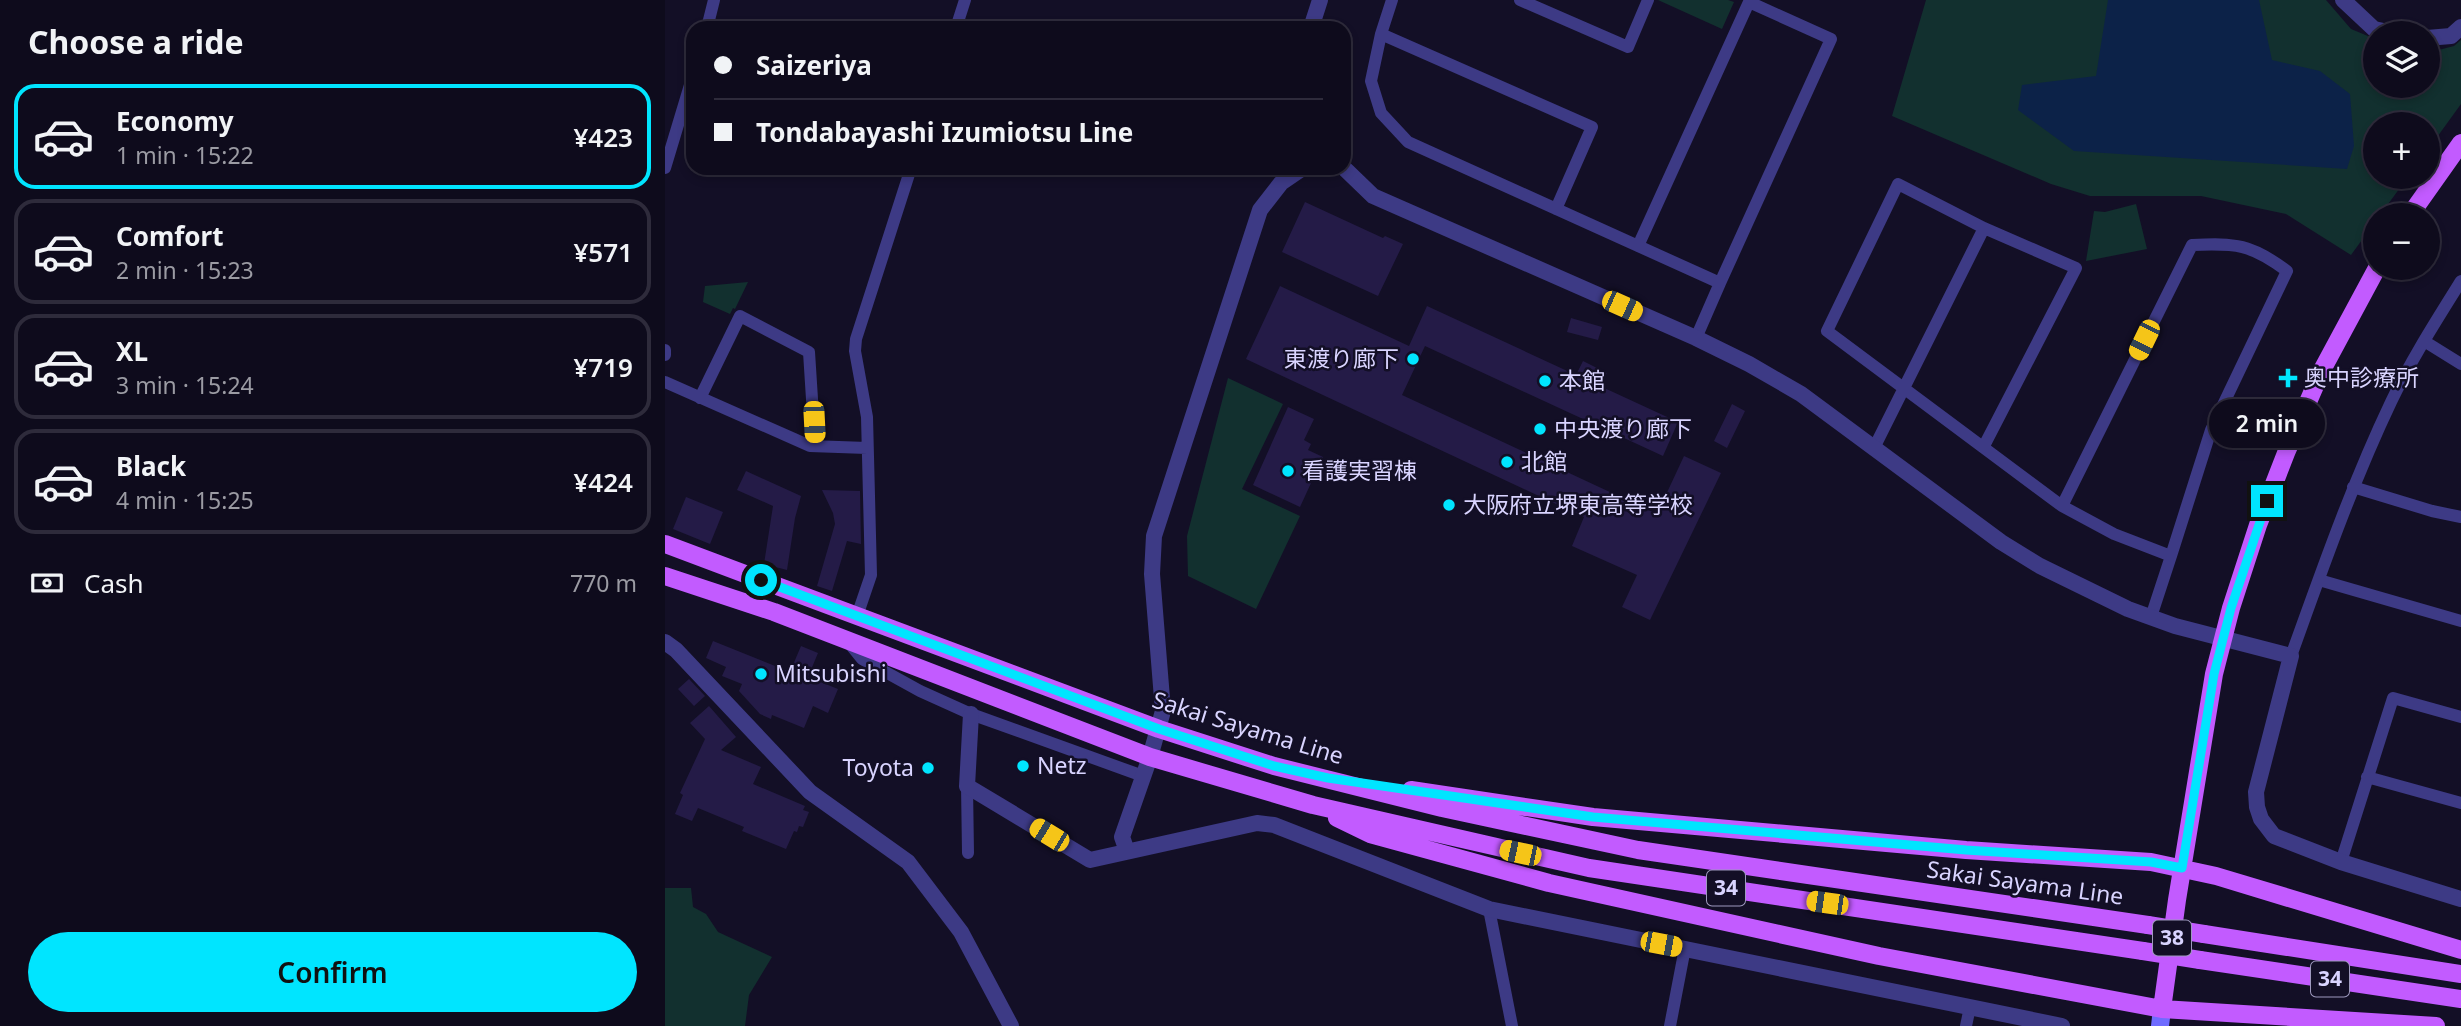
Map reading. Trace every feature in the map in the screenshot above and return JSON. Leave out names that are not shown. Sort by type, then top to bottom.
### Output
[{"type":"main road","points":[[2418,203],[2461,143]]},
{"type":"main road","name":"38","points":[[2161,1017],[2214,674],[2231,608],[2285,453],[2321,372],[2371,280]]},
{"type":"main road","name":"Sakai Sayama Line","points":[[665,544],[1159,729],[1274,766],[1442,808],[1638,850],[2461,974]]},
{"type":"main road","name":"34","points":[[665,576],[774,612],[1150,757],[1313,805],[1589,868],[2461,999]]},
{"type":"main road","points":[[1328,778],[1593,817],[1966,850],[2151,862],[2182,868],[2461,950]]},
{"type":"main road","points":[[1313,805],[1370,834],[1549,883],[2161,1017],[2436,1026]]},
{"type":"street","points":[[709,21],[714,0]]},
{"type":"street","points":[[958,21],[965,0]]},
{"type":"street","points":[[1313,21],[1319,0]]},
{"type":"street","points":[[1392,0],[1381,34],[1371,81],[1381,113],[1408,142],[1720,283]]},
{"type":"street","points":[[1520,0],[1628,47],[1648,0]]},
{"type":"street","points":[[2343,0],[2365,21]]},
{"type":"street","points":[[1638,246],[1749,2],[1831,38],[1696,338]]},
{"type":"street","points":[[2440,37],[2451,36],[2461,27]]},
{"type":"street","points":[[1381,34],[1592,127],[1556,209]]},
{"type":"street","points":[[665,168],[686,98]]},
{"type":"street","points":[[857,616],[871,575],[867,417],[855,351],[856,339],[909,175]]},
{"type":"street","points":[[1126,851],[1122,837],[1163,711],[1152,574],[1154,536],[1260,210],[1281,183],[1293,175]]},
{"type":"street","points":[[1351,175],[1374,196],[1696,338],[1776,379],[1801,394],[2001,542],[2040,566],[2151,617],[2223,640],[2291,656]]},
{"type":"street","points":[[1984,446],[2076,268],[1984,228],[1898,184],[1827,331],[2061,506],[2114,534],[2171,556]]},
{"type":"street","points":[[1874,448],[1984,228]]},
{"type":"street","points":[[2061,506],[2192,245],[2229,243],[2262,253],[2287,271],[2211,430],[2151,617]]},
{"type":"street","points":[[2461,281],[2392,400],[2353,486],[2291,656],[2256,792],[2261,819],[2274,836],[2341,862],[2461,899]]},
{"type":"street","points":[[700,398],[740,316],[809,352],[815,446]]},
{"type":"street","points":[[2424,341],[2461,364]]},
{"type":"street","points":[[665,382],[810,446],[867,448]]},
{"type":"street","points":[[2353,486],[2431,511],[2461,517]]},
{"type":"street","points":[[2319,580],[2461,621]]},
{"type":"street","points":[[665,642],[676,650],[810,792],[908,862],[961,932],[1011,1026]]},
{"type":"street","points":[[849,643],[862,659],[920,691],[971,714],[1143,776]]},
{"type":"street","points":[[2341,862],[2393,698],[2461,717]]},
{"type":"street","points":[[968,853],[967,786],[971,714]]},
{"type":"street","points":[[2368,777],[2461,803]]},
{"type":"street","points":[[967,786],[1090,860],[1257,823],[1274,825],[1489,909],[2062,1026]]},
{"type":"street","points":[[1489,909],[1512,1026]]},
{"type":"street","points":[[1670,1026],[1685,948]]},
{"type":"street","points":[[1966,1026],[1970,1007]]},
{"type":"green space","points":[[1658,0],[1728,0],[1734,2],[1722,29]]},
{"type":"green space","points":[[1926,0],[2326,0],[2351,29],[2363,34],[2363,98],[2440,98],[2440,50],[2454,46],[2461,40],[2461,104],[2440,133],[2440,112],[2363,112],[2363,189],[2399,189],[2389,203],[2363,203],[2363,238],[2351,255],[2286,214],[2201,196],[2090,196],[2051,184],[1892,116]]},
{"type":"green space","points":[[2136,204],[2147,249],[2086,261],[2094,211],[2105,212]]},
{"type":"green space","points":[[748,282],[730,314],[703,302],[705,286]]},
{"type":"green space","points":[[1228,378],[1283,404],[1242,489],[1300,516],[1256,609],[1188,576],[1187,536]]},
{"type":"green space","points":[[665,888],[691,888],[693,907],[706,914],[718,932],[772,957],[749,995],[745,1026],[665,1026]]},
{"type":"water","points":[[2108,0],[2259,0],[2272,60],[2320,71],[2350,94],[2354,146],[2347,169],[2074,151],[2018,110],[2022,85],[2096,76]]},
{"type":"building","points":[[1305,202],[1383,238],[1385,236],[1403,244],[1378,296],[1282,252]]},
{"type":"building","points":[[1280,286],[1409,346],[1427,306],[1576,375],[1583,361],[1607,373],[1600,386],[1678,422],[1663,456],[1425,346],[1402,395],[1657,514],[1684,456],[1721,473],[1650,620],[1622,607],[1637,575],[1572,546],[1584,517],[1246,359]]},
{"type":"building","points":[[1571,318],[1602,327],[1598,340],[1567,332]]},
{"type":"building","points":[[1732,404],[1745,411],[1727,448],[1714,441]]},
{"type":"building","name":"看護実習棟","points":[[1288,407],[1314,419],[1304,440],[1311,444],[1308,450],[1323,457],[1300,507],[1253,485]]},
{"type":"building","points":[[746,471],[801,496],[787,570],[764,564],[773,506],[737,490]]},
{"type":"building","points":[[822,490],[860,491],[861,544],[847,541],[832,591],[817,586],[835,524]]},
{"type":"building","points":[[686,497],[723,512],[710,544],[673,529]]},
{"type":"building","points":[[713,641],[790,672],[801,646],[818,653],[808,677],[838,689],[828,713],[813,706],[804,728],[772,715],[771,719],[760,714],[739,691],[742,684],[722,676],[726,667],[706,658]]},
{"type":"building","points":[[689,679],[705,696],[694,706],[678,689]]},
{"type":"building","points":[[709,706],[736,737],[721,750],[761,767],[753,784],[805,806],[803,810],[809,812],[803,827],[799,826],[797,832],[794,831],[786,849],[742,831],[744,827],[698,808],[692,821],[675,814],[683,795],[680,793],[705,739],[690,723]]},
{"type":"place","name":"東渡り廊下","points":[[1413,359]]},
{"type":"place","name":"奥中診療所","points":[[2288,378]]},
{"type":"place","name":"本館","points":[[1545,381]]},
{"type":"place","name":"中央渡り廊下","points":[[1540,429]]},
{"type":"place","name":"北館","points":[[1507,462]]},
{"type":"place","name":"看護実習棟","points":[[1288,471]]},
{"type":"place","name":"大阪府立堺東高等学校","points":[[1449,505]]},
{"type":"place","name":"Mitsubishi","points":[[761,674]]},
{"type":"place","name":"Netz","points":[[1023,766]]},
{"type":"place","name":"Toyota","points":[[928,768]]},
{"type":"route","points":[[761,580],[1159,729],[1274,766],[1328,778],[1593,817],[1966,850],[2151,862],[2182,868],[2214,674],[2231,608],[2267,501]]}]
